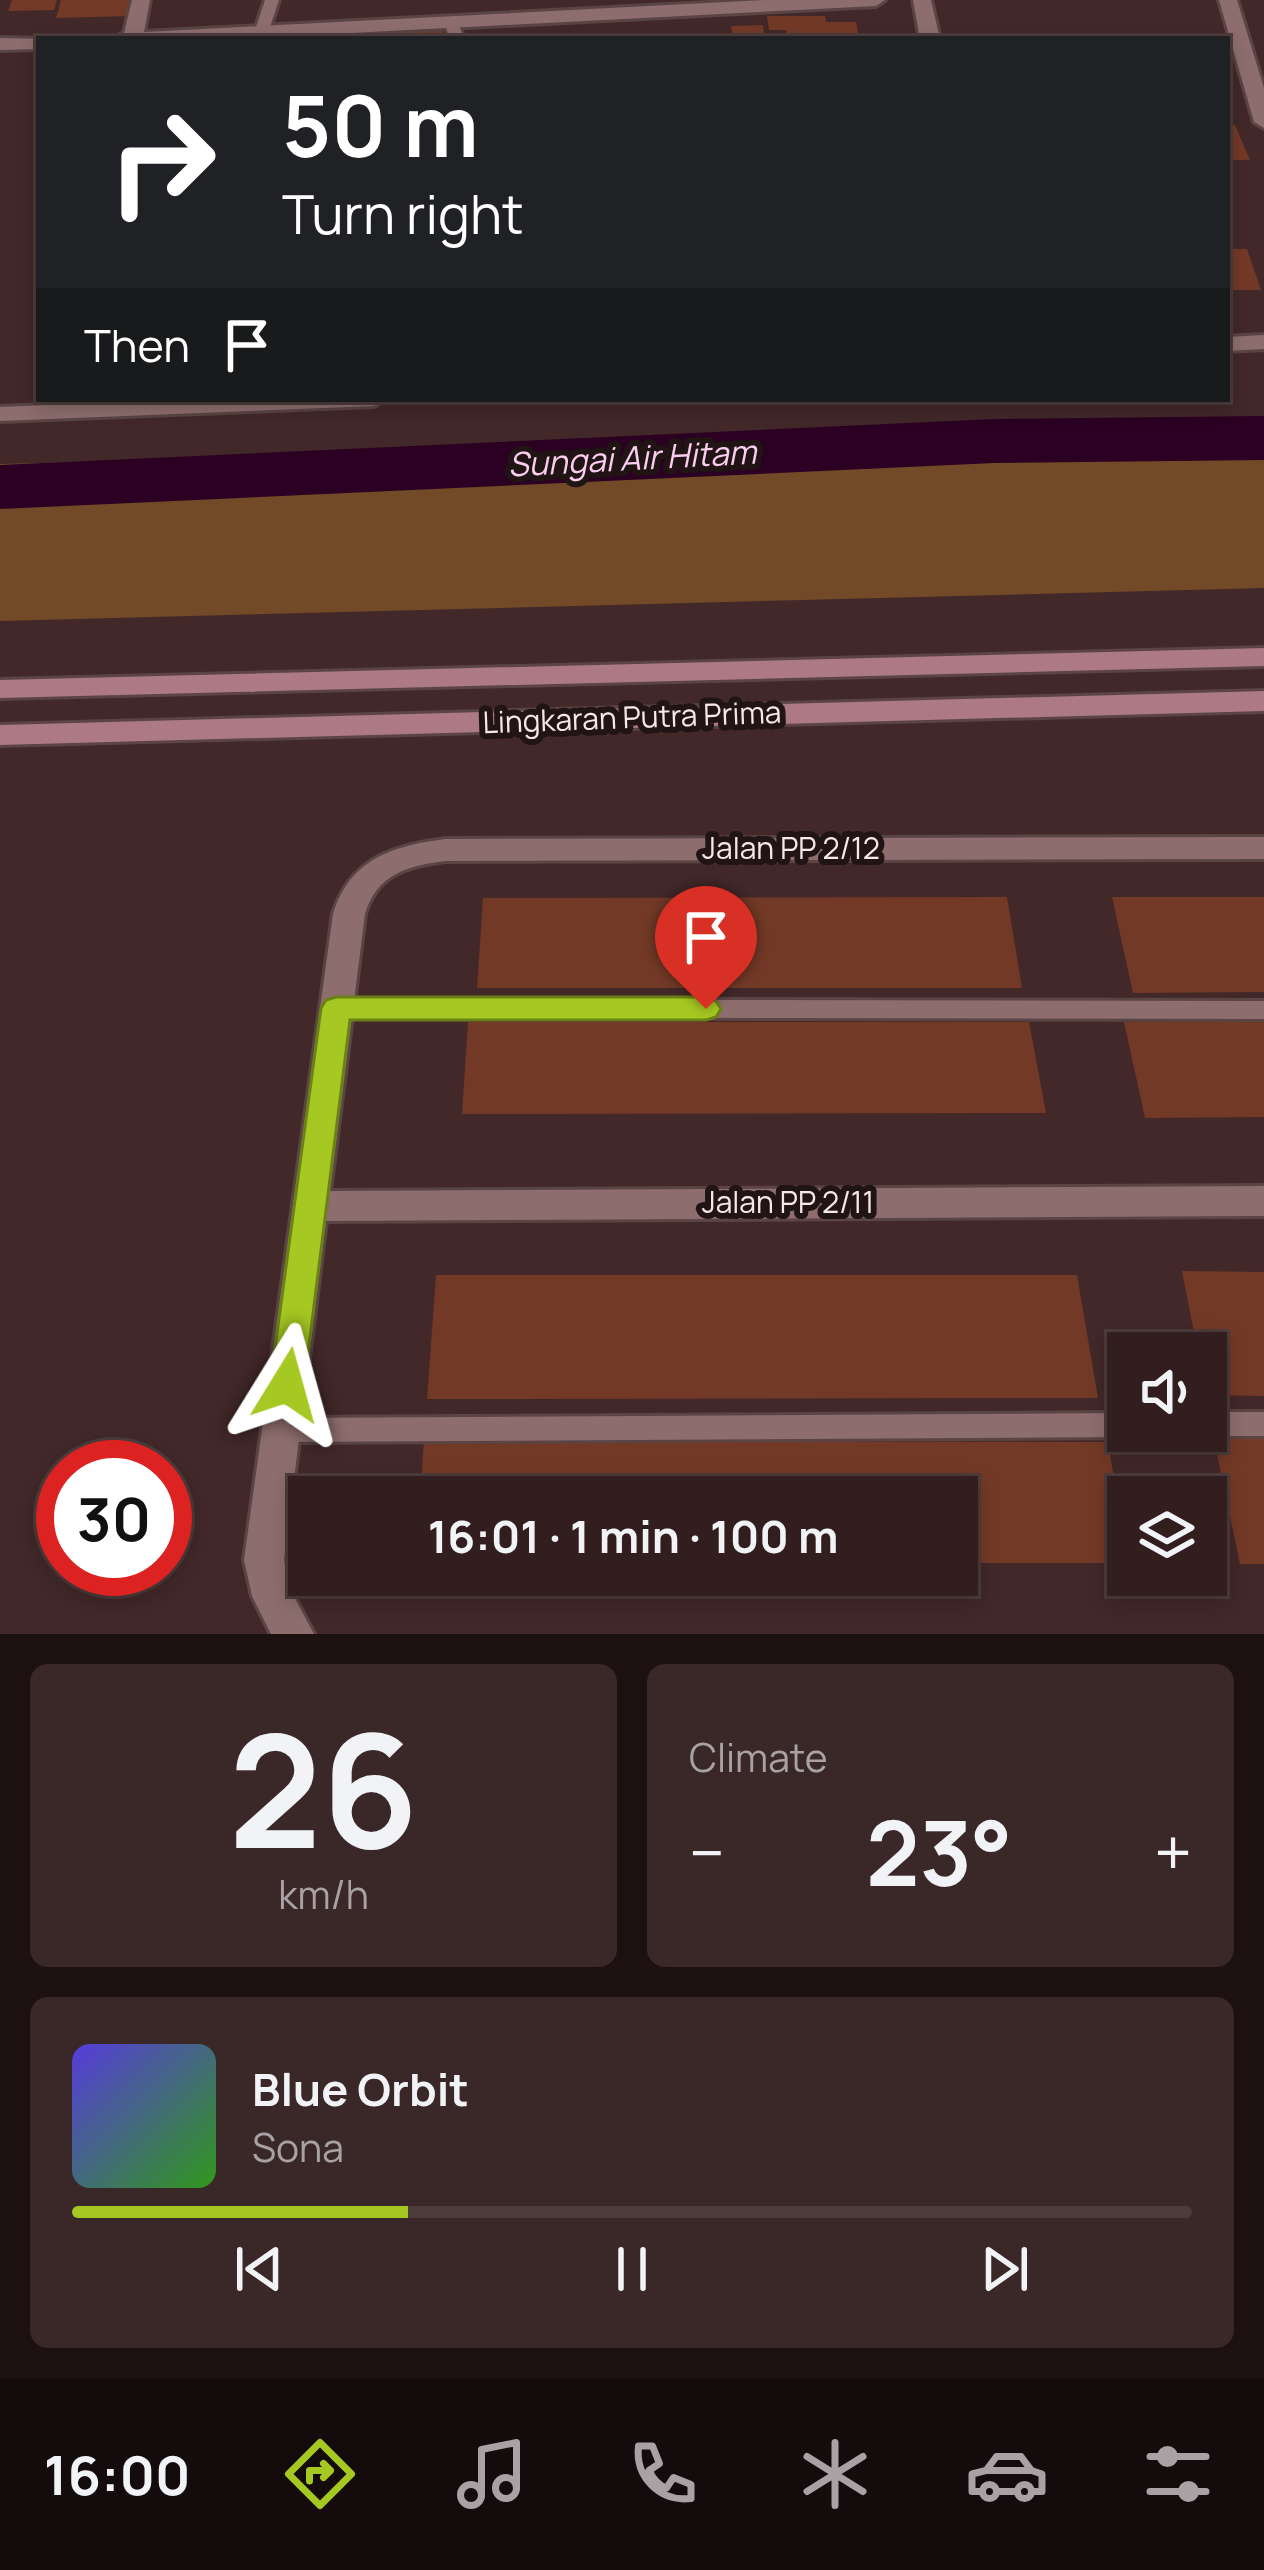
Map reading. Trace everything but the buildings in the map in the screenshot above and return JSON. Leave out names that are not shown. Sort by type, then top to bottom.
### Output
[{"type":"main road","name":"Lingkaran Putra Prima","points":[[0,689],[1264,657]]},
{"type":"main road","name":"Lingkaran Putra Prima","points":[[0,735],[1264,701]]},
{"type":"street","points":[[133,36],[141,0]]},
{"type":"street","points":[[218,36],[454,31],[693,5],[876,0]]},
{"type":"street","points":[[922,0],[929,36]]},
{"type":"street","points":[[1228,0],[1264,122]]},
{"type":"street","points":[[0,44],[36,43]]},
{"type":"street","points":[[1230,344],[1264,342]]},
{"type":"street","points":[[0,414],[210,402]]},
{"type":"street","name":"Jalan PP 2/12","points":[[336,1008],[353,893],[381,865],[402,855],[445,850],[1264,848]]},
{"type":"street","points":[[293,1634],[272,1596],[264,1560],[336,1008]]},
{"type":"street","name":"Jalan PP 2/11","points":[[311,1205],[1264,1202]]},
{"type":"lane","points":[[261,35],[263,15],[272,0]]},
{"type":"lane","points":[[336,1008],[1264,1010]]},
{"type":"lane","points":[[1227,1424],[1264,1424]]},
{"type":"lane","points":[[281,1430],[1107,1425]]},
{"type":"shaded area","points":[[1264,434],[1264,588],[0,621],[0,464]]},
{"type":"waterway","name":"Sungai Air Hitam","points":[[0,487],[994,441],[1264,438]]},
{"type":"route","points":[[287,1385],[336,1008],[706,1009]]}]
